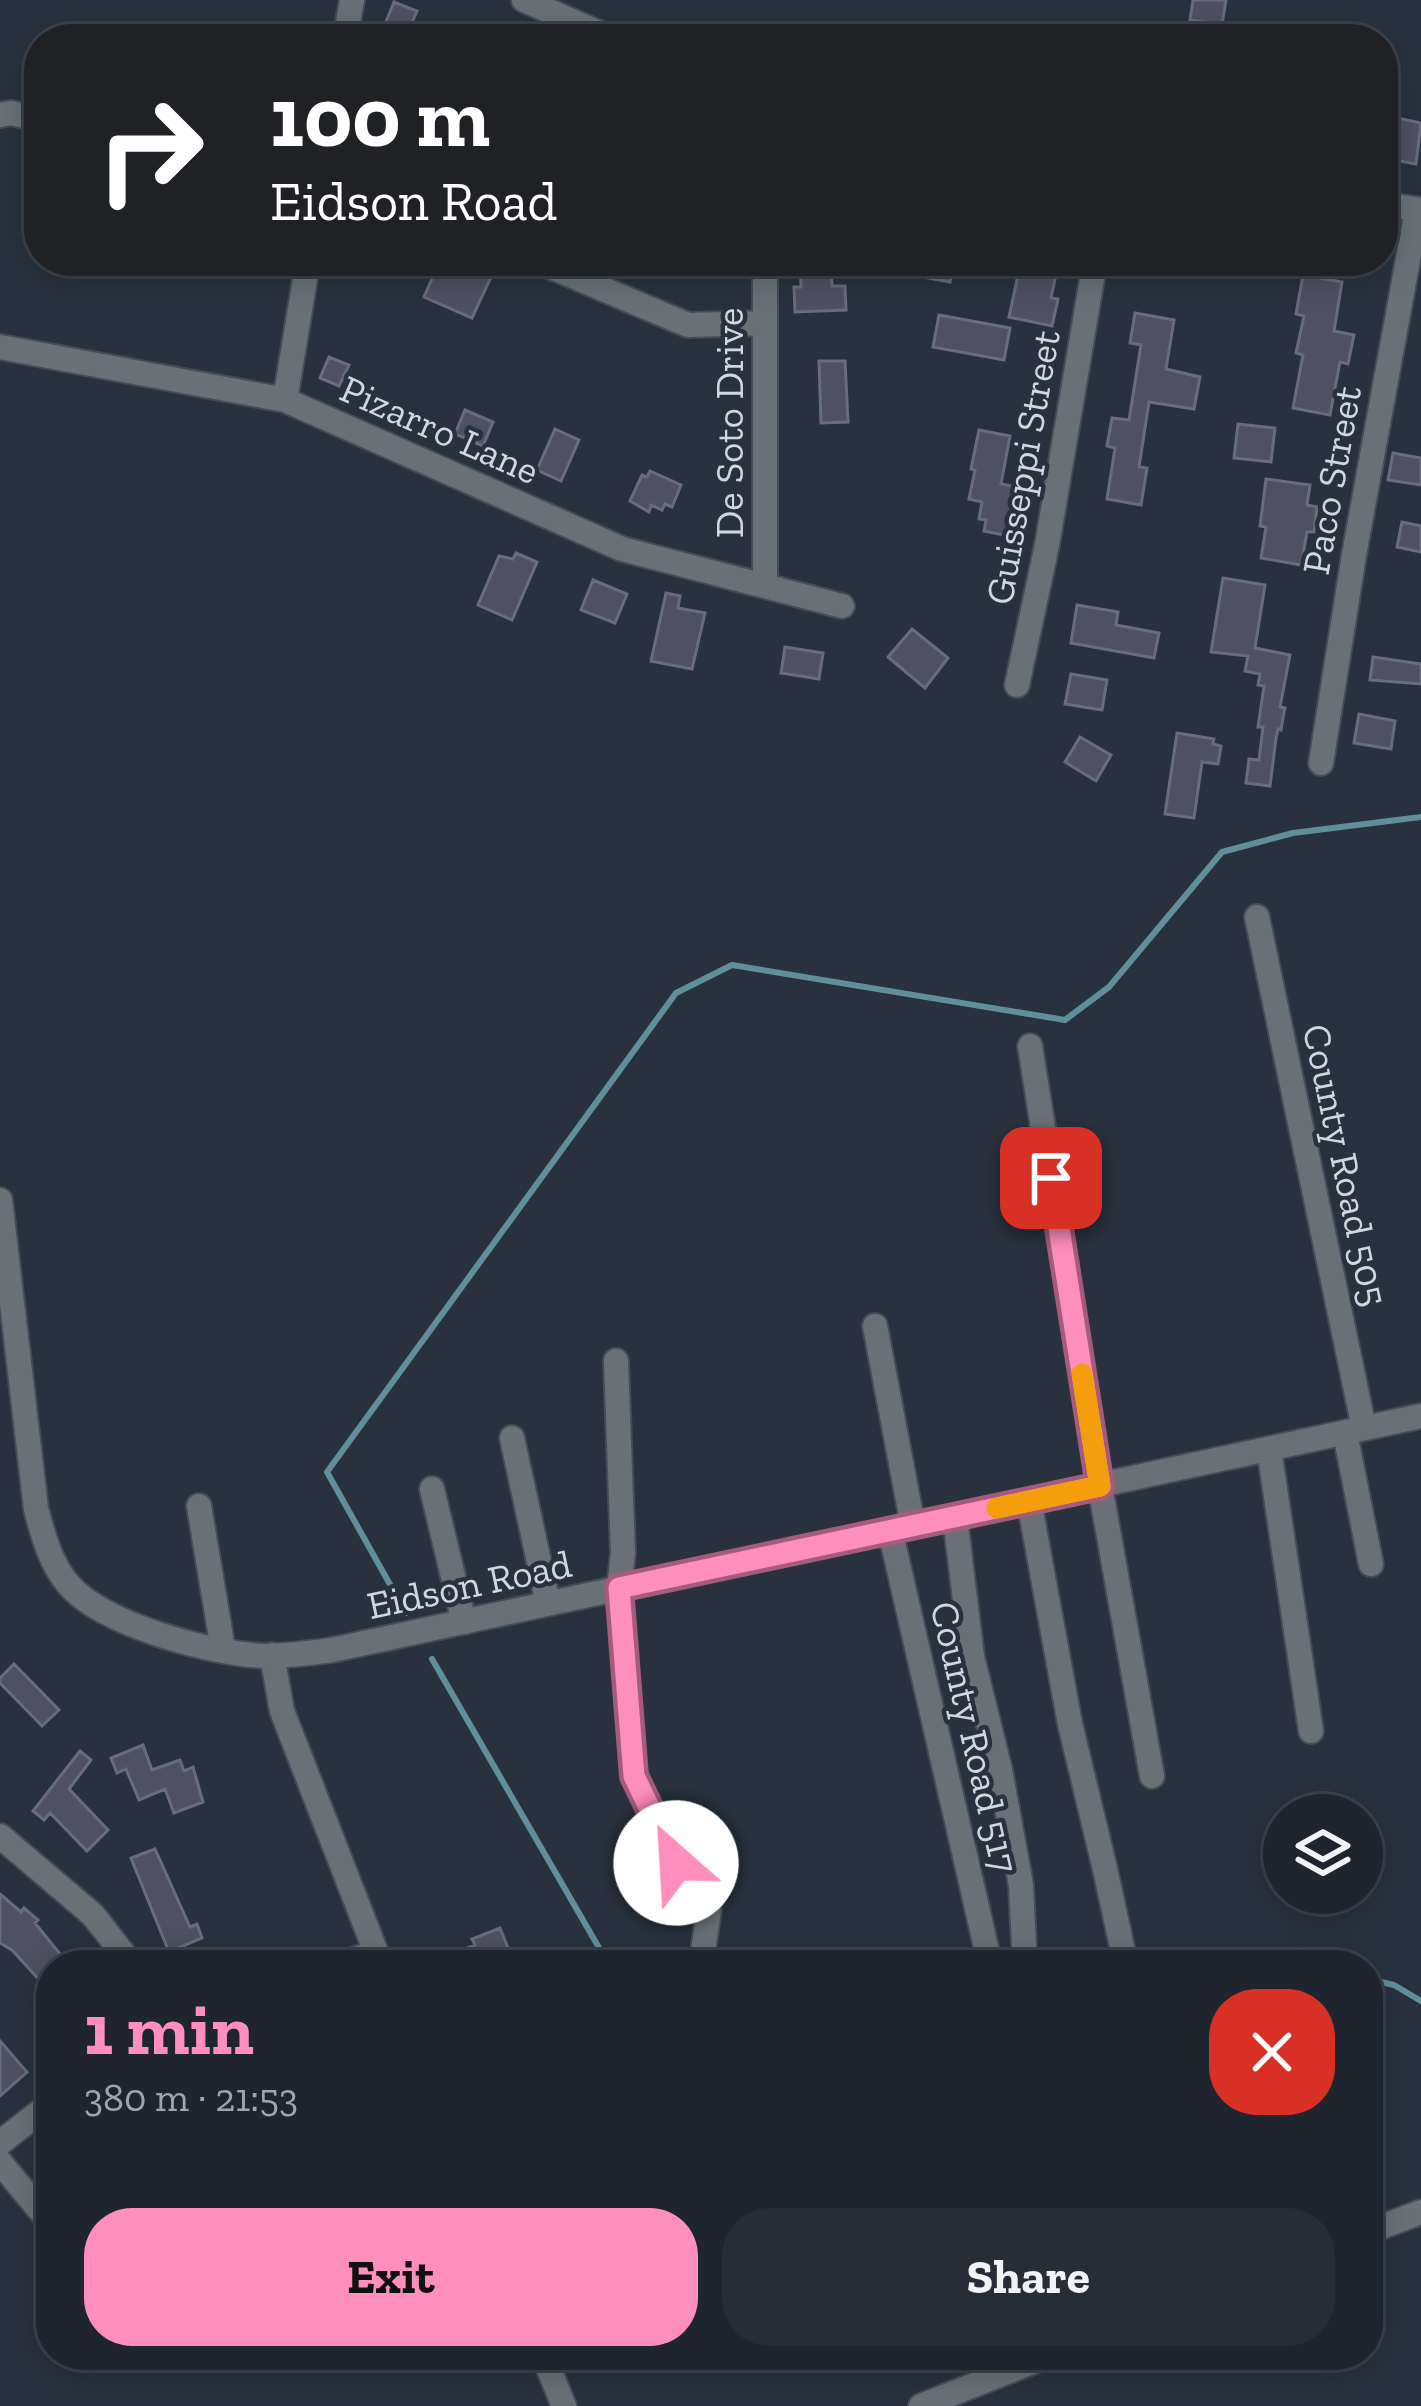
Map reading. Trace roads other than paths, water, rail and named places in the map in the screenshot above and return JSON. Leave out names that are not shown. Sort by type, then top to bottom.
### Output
[{"type":"street","points":[[524,0],[579,24]]},
{"type":"street","name":"Paco Street","points":[[1321,763],[1358,533],[1419,210]]},
{"type":"street","points":[[285,400],[306,276]]},
{"type":"street","points":[[572,276],[688,326],[765,323]]},
{"type":"street","name":"De Soto Drive","points":[[765,276],[765,586]]},
{"type":"street","name":"Guisseppi Street","points":[[1017,685],[1047,545],[1092,276]]},
{"type":"street","name":"Pizarro Lane","points":[[0,347],[285,400],[622,549],[842,606]]},
{"type":"street","name":"County Road 505","points":[[1257,917],[1354,1431],[1371,1564]]},
{"type":"street","points":[[1030,1046],[1152,1775]]},
{"type":"street","name":"Eidson Road","points":[[0,1200],[32,1488],[48,1550],[68,1585],[97,1610],[128,1624],[223,1649],[272,1655],[332,1650],[1421,1416]]},
{"type":"street","name":"County Road 517","points":[[875,1326],[901,1528],[987,1950]]},
{"type":"street","points":[[616,1361],[623,1553],[619,1588],[634,1776],[676,1863],[709,1910],[703,1950]]},
{"type":"street","points":[[512,1438],[548,1604]]},
{"type":"street","points":[[1269,1450],[1311,1731]]},
{"type":"street","points":[[432,1489],[464,1622]]},
{"type":"street","points":[[1029,1501],[1070,1724],[1123,1950]]},
{"type":"street","points":[[199,1506],[223,1649]]},
{"type":"street","points":[[955,1517],[972,1657],[1022,1885],[1024,1950]]},
{"type":"street","points":[[272,1655],[282,1711],[375,1950]]},
{"type":"street","points":[[0,1836],[93,1915],[120,1950]]},
{"type":"street","points":[[0,2143],[36,2115]]},
{"type":"street","points":[[0,2162],[36,2206]]},
{"type":"street","points":[[1383,2226],[1421,2212]]},
{"type":"street","points":[[549,2370],[564,2406]]},
{"type":"street","points":[[921,2406],[1012,2370]]},
{"type":"waterway","points":[[406,1613],[327,1472],[676,993],[732,965],[1065,1020],[1109,987],[1222,852],[1293,833],[1421,817]]},
{"type":"waterway","points":[[432,1659],[600,1950]]},
{"type":"waterway","points":[[1383,1982],[1421,2001]]}]
